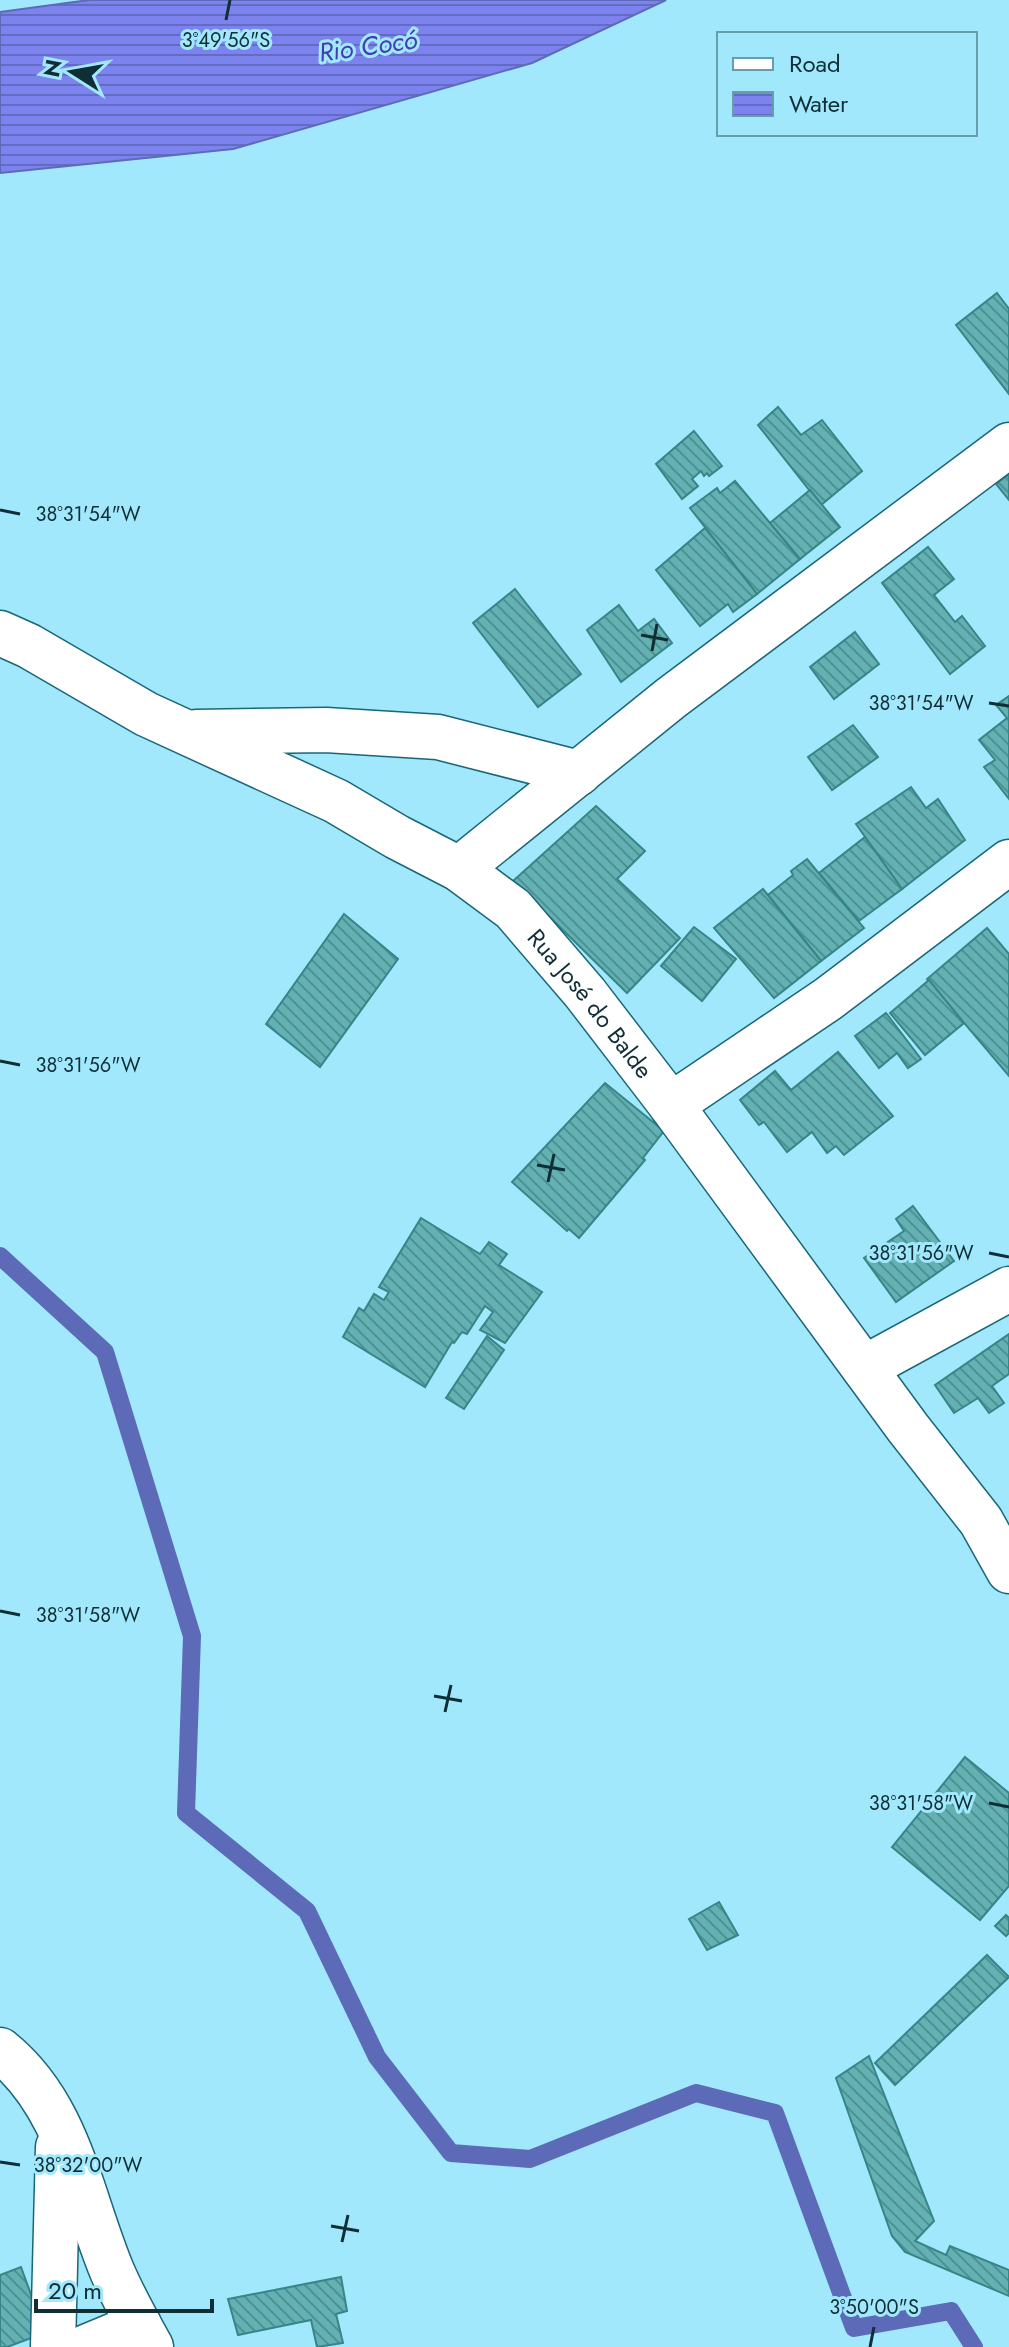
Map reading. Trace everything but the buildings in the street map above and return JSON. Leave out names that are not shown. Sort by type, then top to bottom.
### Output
[{"type":"street","points":[[459,869],[671,698],[1009,445]]},
{"type":"street","name":"Rua José do Balde","points":[[0,633],[29,646],[146,714],[336,801],[459,869],[513,909],[585,993],[671,1105],[981,1521],[1009,1571]]},
{"type":"street","points":[[185,732],[326,730],[438,737],[579,773]]},
{"type":"street","points":[[671,1105],[828,999],[1009,862]]},
{"type":"street","points":[[864,1368],[1009,1289]]},
{"type":"street","points":[[0,2050],[40,2093],[60,2124],[112,2270],[145,2336],[86,2347]]},
{"type":"street","points":[[53,2347],[60,2124]]},
{"type":"water","name":"Rio Cocó","points":[[89,0],[666,0],[532,63],[233,149],[0,173],[0,12]]},
{"type":"waterway","points":[[0,1256],[105,1352],[192,1636],[186,1813],[307,1911],[377,2057],[451,2153],[530,2159],[696,2093],[775,2113],[854,2328],[951,2311],[974,2347]]}]
